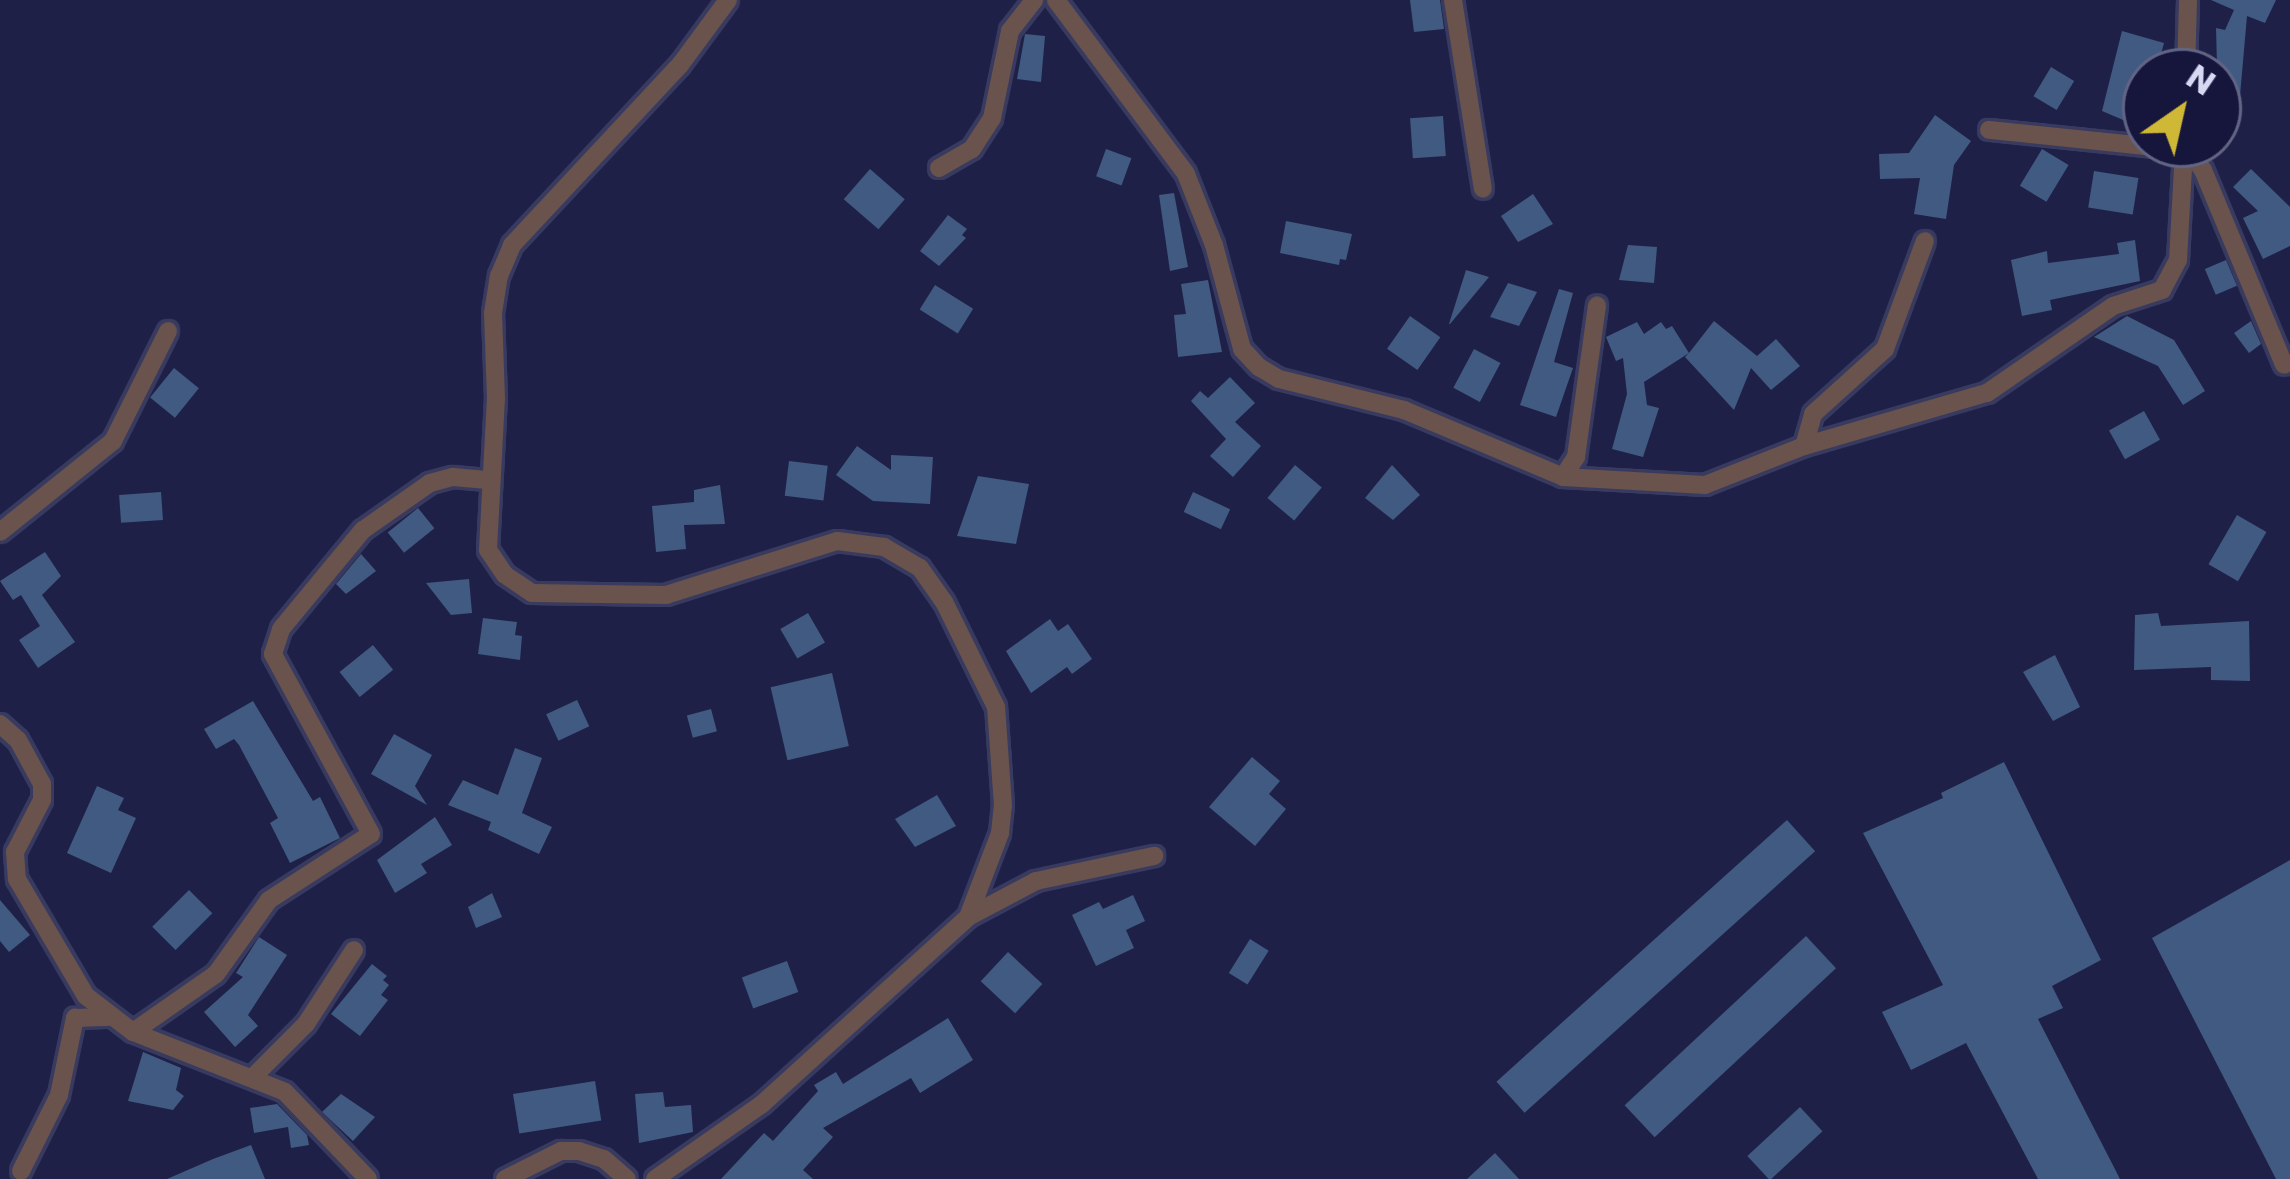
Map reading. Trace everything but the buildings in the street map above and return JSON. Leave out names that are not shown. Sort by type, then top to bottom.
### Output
[{"type":"street","points":[[728,0],[680,65],[512,245],[499,276],[494,314],[488,550],[505,575],[532,593],[666,595],[837,541],[884,547],[920,568],[944,602],[996,707],[1003,806],[1000,832],[968,917]]},
{"type":"street","points":[[939,168],[972,149],[992,118],[1010,31],[1034,0]]},
{"type":"street","points":[[1055,0],[1186,174],[1214,245],[1241,349],[1259,367],[1279,379],[1404,410],[1563,477],[1706,485],[1804,446],[1987,392],[2114,306],[2162,290],[2179,260],[2183,168]]},
{"type":"street","points":[[1453,0],[1483,189]]},
{"type":"street","points":[[2187,48],[2188,0]]},
{"type":"street","points":[[1989,130],[2122,142]]},
{"type":"street","points":[[2201,168],[2284,365]]},
{"type":"street","points":[[1804,446],[1813,414],[1885,349],[1925,241]]},
{"type":"street","points":[[1563,477],[1576,458],[1597,305]]},
{"type":"street","points":[[0,532],[113,441],[168,331]]},
{"type":"street","points":[[133,1033],[216,974],[268,900],[371,834],[273,655],[281,629],[363,530],[430,483],[453,477],[490,480]]},
{"type":"street","points":[[0,724],[17,740],[42,784],[42,800],[22,829],[15,852],[16,879],[86,996],[133,1033],[192,1060],[253,1077],[284,1092],[368,1179]]},
{"type":"street","points":[[655,1179],[762,1104],[968,917],[1036,881],[1154,856]]},
{"type":"street","points":[[253,1077],[306,1024],[354,950]]},
{"type":"street","points":[[21,1171],[59,1095],[75,1018],[112,1017]]},
{"type":"street","points":[[505,1179],[561,1151],[604,1159],[627,1179]]}]
